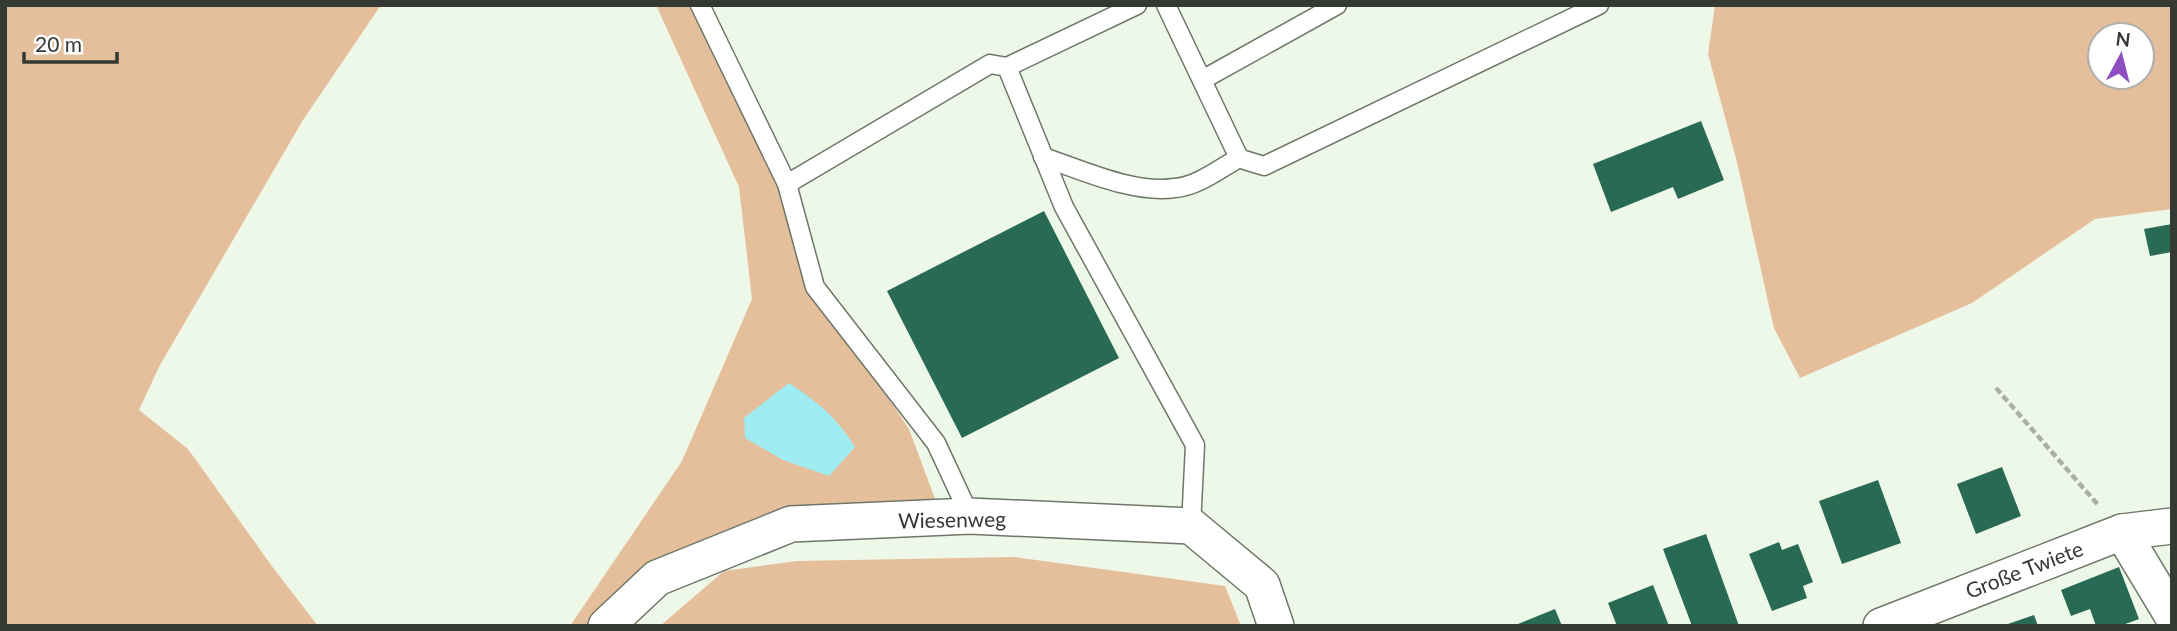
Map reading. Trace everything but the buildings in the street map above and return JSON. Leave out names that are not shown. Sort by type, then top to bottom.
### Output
[{"type":"street","name":"Wiesenweg","points":[[606,626],[657,578],[791,524],[971,516],[1191,526]]},
{"type":"street","points":[[1191,526],[1262,585],[1276,626]]},
{"type":"street","name":"Große Twiete","points":[[1881,626],[2122,532],[2172,526]]},
{"type":"street","points":[[2122,532],[2172,615]]},
{"type":"lane","points":[[700,5],[787,184],[815,287],[936,443],[971,516]]},
{"type":"lane","points":[[787,184],[990,64],[1007,67],[1137,5]]},
{"type":"lane","points":[[1167,5],[1238,158]]},
{"type":"lane","points":[[1202,80],[1337,5]]},
{"type":"lane","points":[[1044,157],[1113,181],[1149,188],[1175,188],[1194,183],[1238,158],[1264,166],[1599,5]]},
{"type":"lane","points":[[1007,67],[1064,207],[1195,445],[1191,526]]},
{"type":"path","points":[[1996,388],[2122,532]]},
{"type":"shaded area","points":[[5,5],[381,5],[303,120],[160,365],[139,410],[188,449],[318,626],[5,626]]},
{"type":"shaded area","points":[[656,5],[700,5],[787,184],[815,287],[909,429],[937,504],[812,516],[601,626],[570,626],[682,461],[752,299],[739,187]]},
{"type":"shaded area","points":[[1715,5],[2172,5],[2172,209],[2095,219],[1972,303],[1800,378],[1774,328],[1737,162],[1708,54]]},
{"type":"shaded area","points":[[1014,557],[1225,586],[1241,626],[660,626],[724,571],[797,561]]},
{"type":"water","points":[[789,383],[826,411],[855,447],[829,476],[783,460],[745,438],[744,418]]}]
